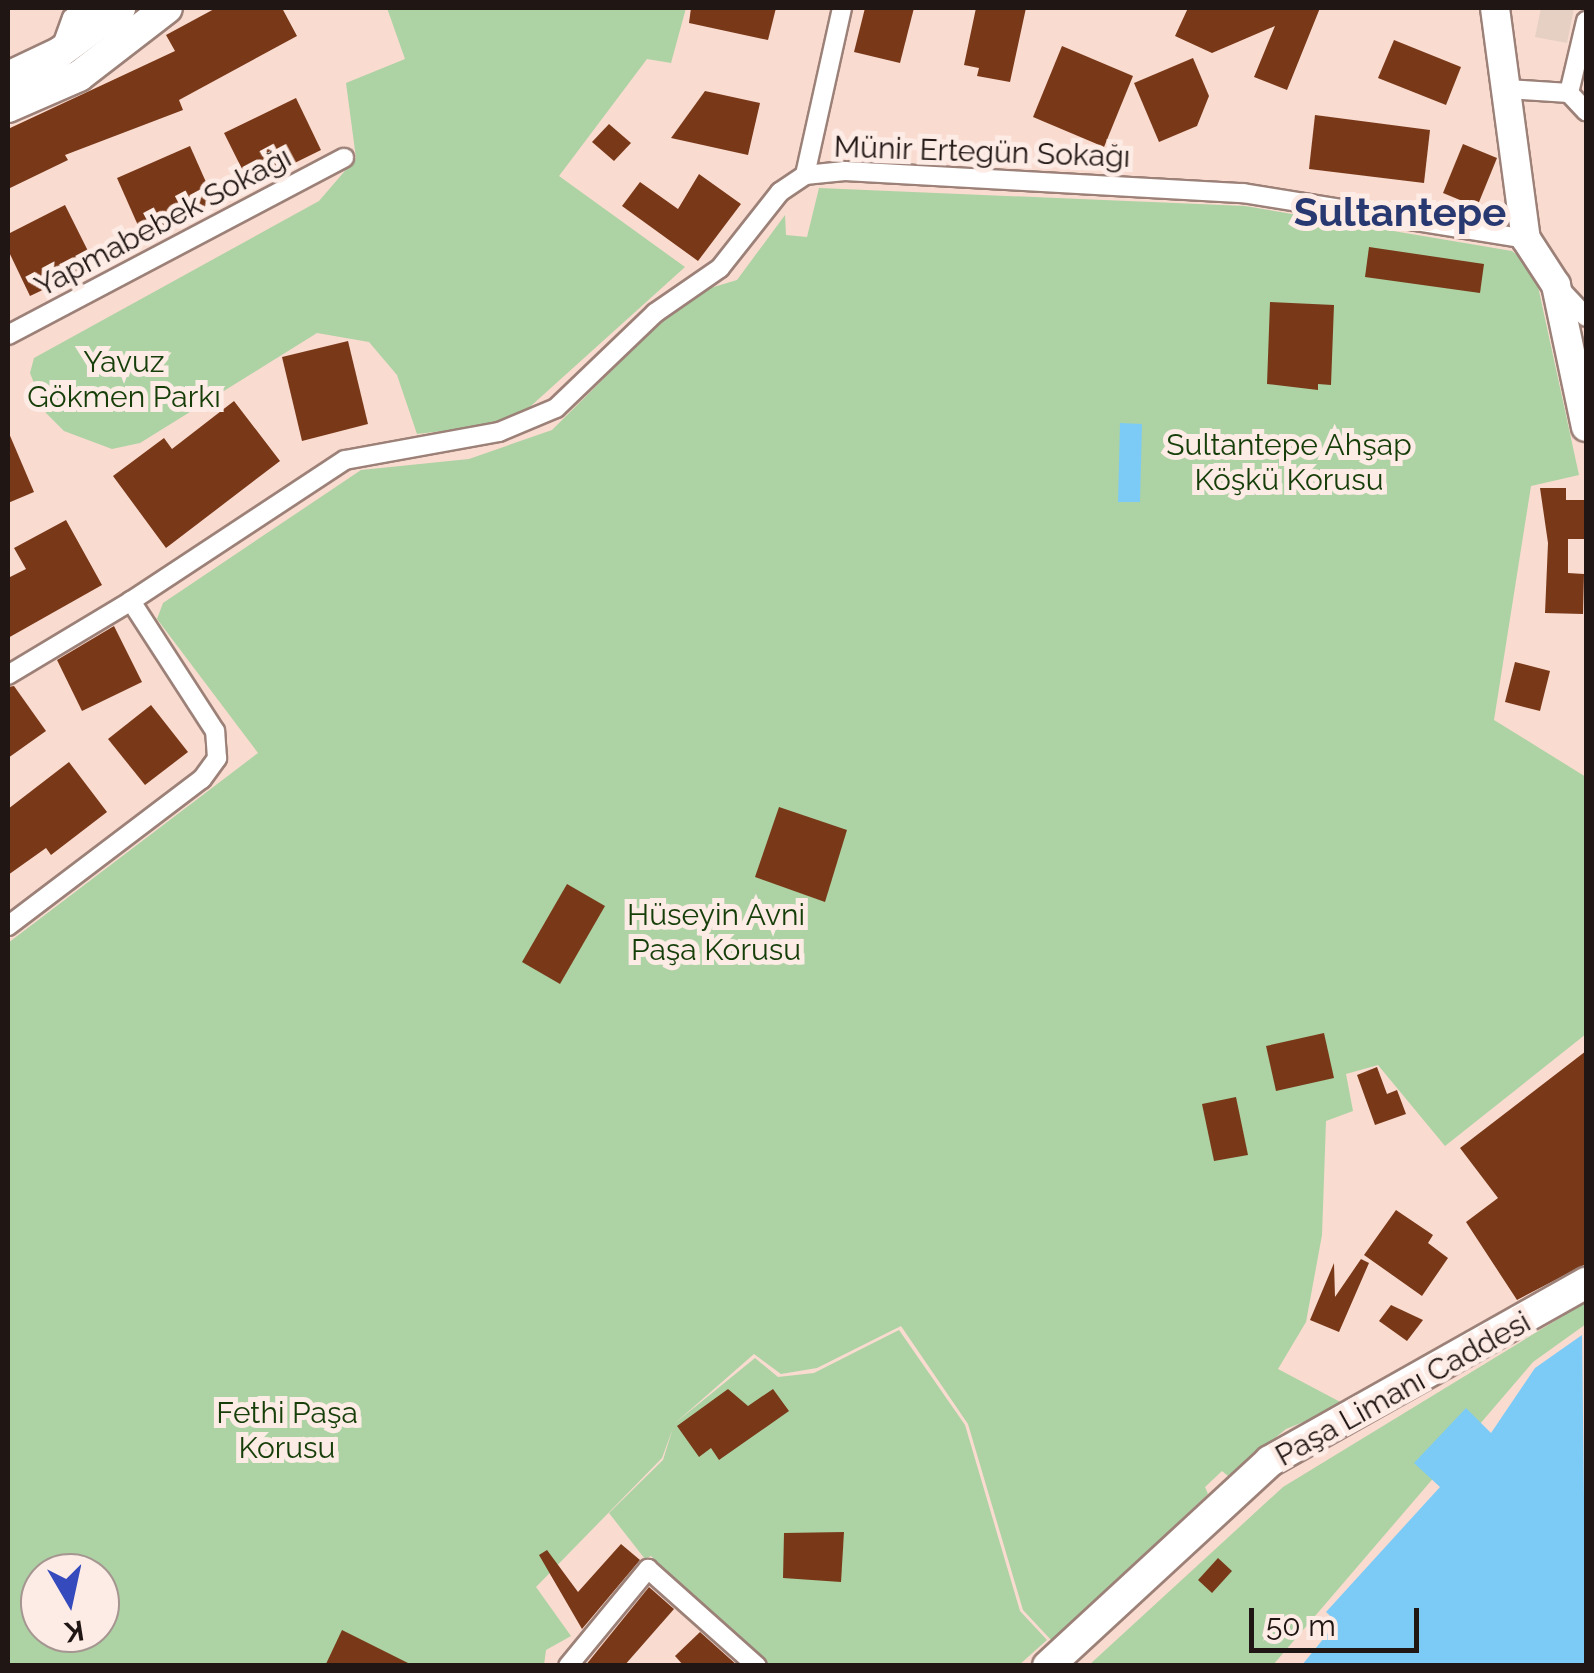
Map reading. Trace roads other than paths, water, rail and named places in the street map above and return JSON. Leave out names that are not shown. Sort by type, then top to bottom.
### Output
[{"type":"main road","points":[[8,77],[59,53],[120,8]]},
{"type":"main road","points":[[8,107],[79,76],[167,8]]},
{"type":"main road","name":"Paşa Limanı Caddesi","points":[[1048,1666],[1270,1461],[1586,1282]]},
{"type":"street","points":[[59,53],[72,18],[86,8]]},
{"type":"street","points":[[805,175],[842,8]]},
{"type":"street","points":[[1495,8],[1526,239],[1556,285],[1586,317]]},
{"type":"street","points":[[1569,93],[1586,20]]},
{"type":"street","points":[[1507,89],[1569,93],[1586,111]]},
{"type":"street","name":"Yapmabebek Sokağı","points":[[8,335],[344,158]]},
{"type":"street","name":"Münir Ertegün Sokağı","points":[[8,675],[131,601],[344,460],[499,432],[556,408],[655,313],[720,268],[780,192],[805,175],[864,172],[1242,193],[1526,239]]},
{"type":"street","points":[[1556,285],[1586,427]]},
{"type":"street","points":[[8,926],[202,779],[217,758],[215,731],[131,601]]},
{"type":"street","points":[[568,1666],[648,1569],[757,1666]]},
{"type":"water","points":[[1120,423],[1142,424],[1140,502],[1118,502]]},
{"type":"water","points":[[1582,1335],[1586,1665],[1302,1665],[1337,1622],[1326,1612],[1440,1487],[1414,1463],[1466,1408],[1491,1433],[1535,1368]]},
{"type":"district","name":"Sultantepe","points":[[1400,212]]},
{"type":"park label","name":"Yavuz Gökmen Parkı","points":[[124,379]]},
{"type":"park label","name":"Sultantepe Ahşap Köşkü Korusu","points":[[1289,462]]},
{"type":"park label","name":"Hüseyin Avni Paşa Korusu","points":[[716,932]]},
{"type":"park label","name":"Fethi Paşa Korusu","points":[[287,1430]]}]
